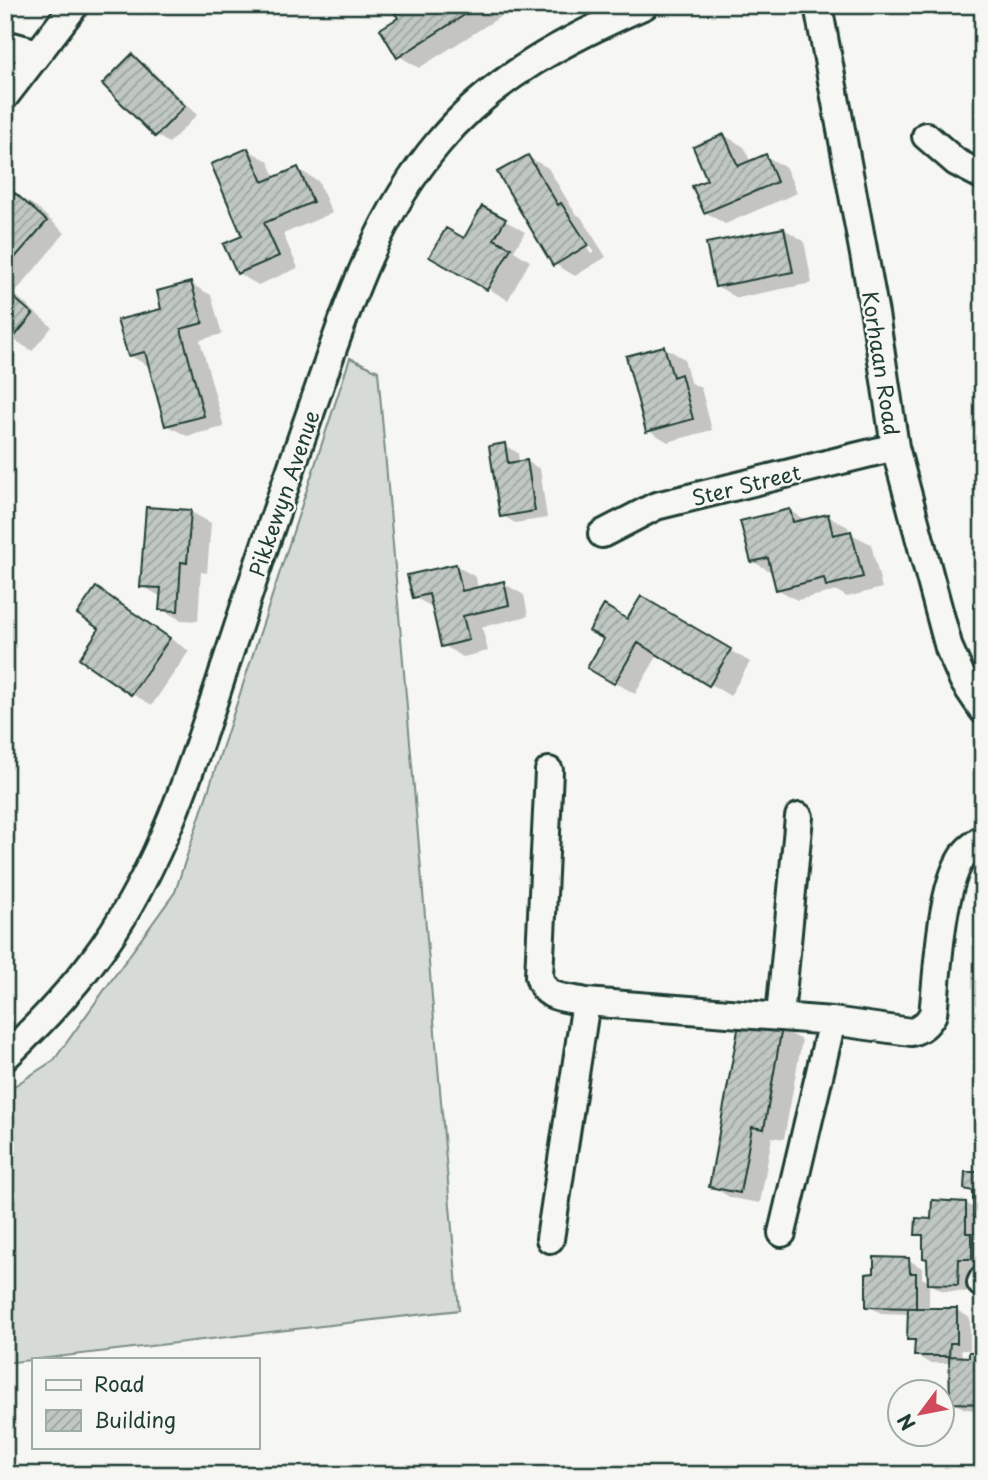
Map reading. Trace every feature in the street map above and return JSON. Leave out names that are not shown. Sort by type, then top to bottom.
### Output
[{"type":"street","points":[[5,96],[75,5]]},
{"type":"street","name":"Pikkewyn Avenue","points":[[5,1057],[70,991],[105,945],[159,846],[200,742],[345,310],[390,212],[441,138],[478,104],[548,51],[645,5]]},
{"type":"street","name":"Korhaan Road","points":[[818,5],[873,301],[895,447],[949,648],[964,682],[983,710]]},
{"type":"street","points":[[5,44],[38,53]]},
{"type":"street","points":[[926,136],[956,162],[983,176]]},
{"type":"street","name":"Ster Street","points":[[602,534],[656,506],[895,447]]},
{"type":"street","points":[[549,771],[538,976],[542,987],[551,994],[586,1002],[780,1016],[911,1032],[922,1028],[933,1014],[945,911],[952,879],[965,852],[983,838]]},
{"type":"street","points":[[780,1016],[799,817]]},
{"type":"street","points":[[550,1239],[586,1002]]},
{"type":"street","points":[[782,1233],[832,1021]]},
{"type":"shaded area","points":[[350,358],[378,371],[459,1310],[5,1363],[5,1092],[54,1060],[175,892]]},
{"type":"building","points":[[402,5],[480,5],[397,58],[380,29],[398,18],[393,11]]},
{"type":"building","points":[[132,54],[185,106],[155,137],[102,84]]},
{"type":"building","points":[[724,134],[738,166],[766,154],[777,182],[704,213],[692,186],[707,180],[693,147]]},
{"type":"building","points":[[248,148],[263,182],[298,167],[313,202],[264,223],[279,256],[237,274],[223,244],[242,236],[211,164]]},
{"type":"building","points":[[528,155],[558,205],[561,203],[588,245],[553,266],[497,172]]},
{"type":"building","points":[[15,193],[47,221],[5,269],[5,204]]},
{"type":"building","points":[[482,206],[506,219],[494,239],[511,248],[487,290],[429,257],[446,228],[464,238]]},
{"type":"building","points":[[784,228],[793,272],[715,287],[706,243]]},
{"type":"building","points":[[191,282],[203,323],[181,329],[204,416],[165,426],[145,352],[128,356],[117,320],[161,309],[157,291]]},
{"type":"building","points":[[5,290],[33,314],[11,341],[5,336]]},
{"type":"building","points":[[664,346],[673,377],[681,374],[693,419],[646,432],[626,356]]},
{"type":"building","points":[[505,443],[508,463],[527,460],[535,511],[500,517],[489,446]]},
{"type":"building","points":[[146,507],[191,510],[187,563],[181,562],[178,611],[159,610],[161,588],[140,587]]},
{"type":"building","points":[[790,509],[793,522],[828,514],[833,535],[851,531],[863,577],[826,586],[824,578],[776,590],[768,558],[751,562],[740,521]]},
{"type":"building","points":[[456,564],[462,591],[504,581],[509,605],[463,616],[469,640],[441,647],[429,594],[413,598],[407,575]]},
{"type":"building","points":[[96,587],[170,638],[131,695],[79,659],[99,629],[77,614]]},
{"type":"building","points":[[641,596],[731,649],[709,686],[638,643],[614,684],[587,668],[604,639],[589,631],[604,605],[627,619]]},
{"type":"building","points":[[740,1019],[782,1027],[764,1129],[752,1127],[740,1193],[709,1187]]},
{"type":"building","points":[[965,1172],[983,1172],[983,1241],[978,1240],[977,1215],[973,1215],[973,1191],[964,1189]]},
{"type":"building","points":[[932,1200],[966,1202],[966,1233],[972,1233],[972,1259],[959,1259],[958,1285],[928,1284],[927,1259],[923,1258],[923,1235],[915,1235],[916,1218],[931,1219]]},
{"type":"building","points":[[874,1257],[909,1258],[910,1273],[916,1273],[916,1308],[866,1307],[866,1274],[874,1273]]},
{"type":"building","points":[[908,1308],[957,1308],[957,1343],[950,1343],[949,1356],[914,1356],[915,1340],[907,1340]]},
{"type":"building","points":[[969,1352],[983,1352],[983,1404],[956,1403],[956,1378],[949,1378],[949,1356],[969,1357]]}]
